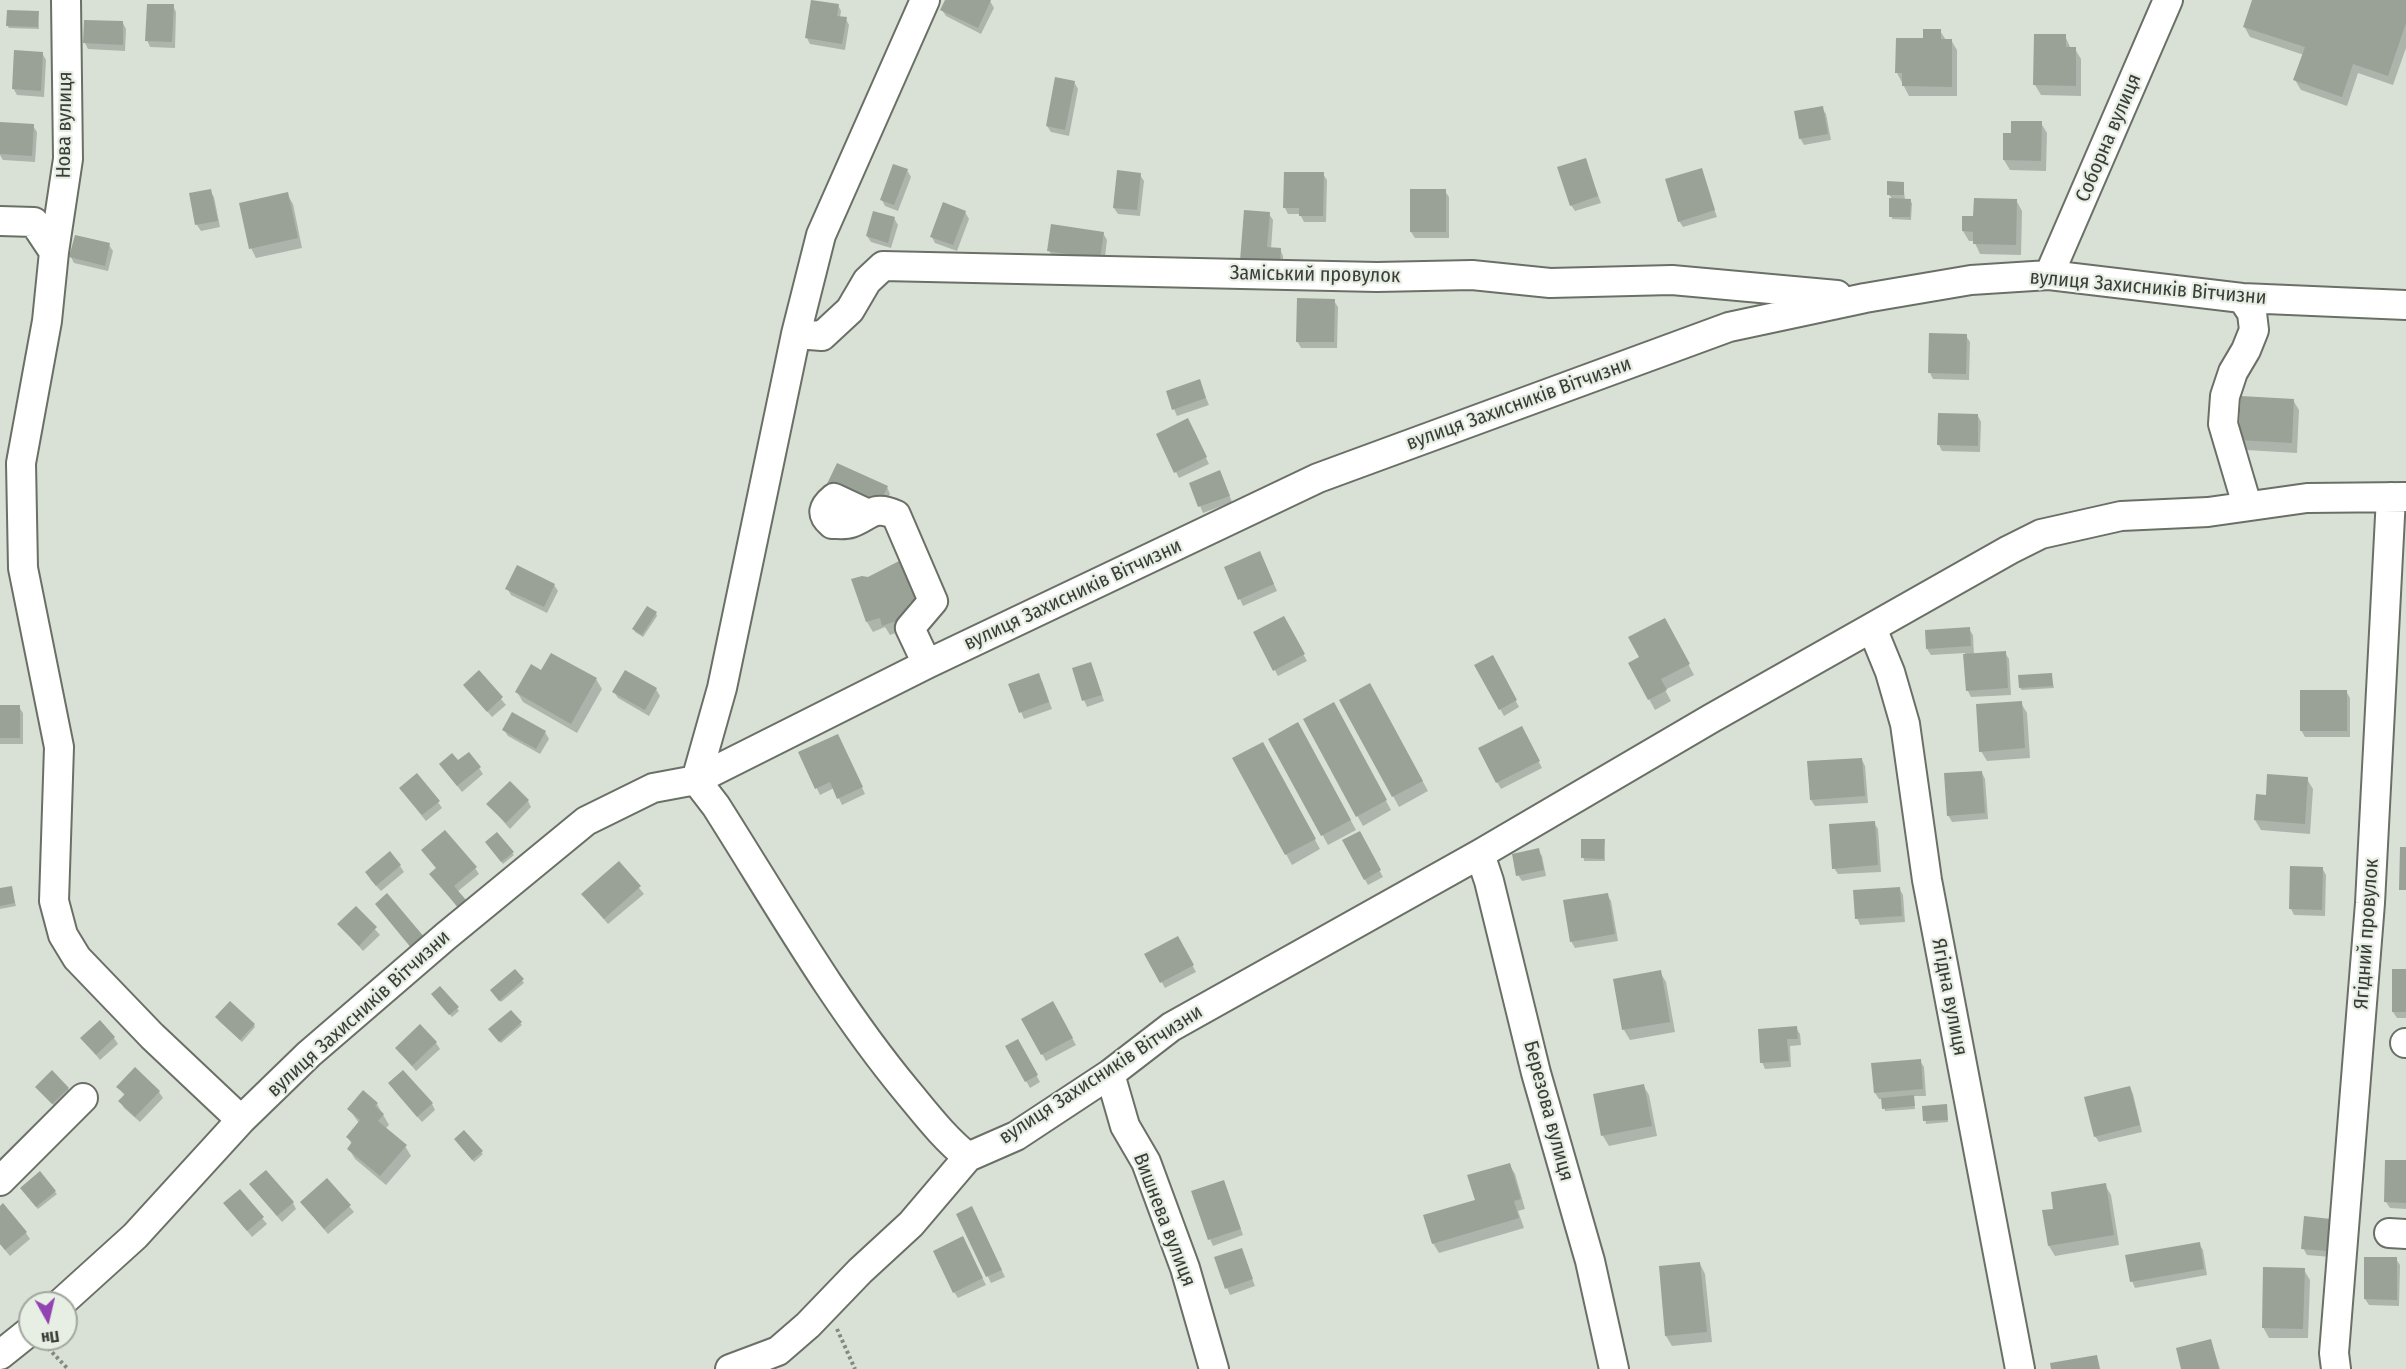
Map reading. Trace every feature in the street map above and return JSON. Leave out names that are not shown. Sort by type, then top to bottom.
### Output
[{"type":"street","name":"Нова вулиця","points":[[66,0],[68,159],[54,252],[47,321],[21,463],[23,568],[59,747],[54,901],[63,934],[77,958],[152,1036],[241,1120]]},
{"type":"street","points":[[926,0],[821,235],[796,334],[722,688],[696,780],[716,806],[841,1003],[883,1061],[950,1143],[968,1157]]},
{"type":"street","name":"Соборна вулиця","points":[[2049,275],[2168,0]]},
{"type":"street","points":[[0,221],[34,222],[54,252]]},
{"type":"street","name":"Заміський провулок","points":[[796,334],[822,336],[850,309],[867,281],[883,266],[1377,277],[1472,275],[1551,283],[1671,280],[1865,298]]},
{"type":"street","name":"вулиця Захисників Вітчизни","points":[[74,1291],[135,1236],[241,1120],[309,1053],[586,821],[653,788],[696,780],[927,664],[1318,478],[1729,327],[1865,298],[1971,280],[2049,275],[2242,298],[2406,305]]},
{"type":"street","points":[[2242,298],[2252,313],[2254,330],[2230,380],[2225,396],[2223,424],[2247,505]]},
{"type":"street","name":"вулиця Захисників Вітчизни","points":[[730,1369],[778,1351],[911,1224],[968,1157],[1016,1136],[1110,1074],[1171,1027],[1480,854],[2009,550],[2041,534],[2121,516],[2208,512],[2307,498],[2398,497]]},
{"type":"street","name":"Ягідний провулок","points":[[2336,1369],[2334,1353],[2370,903],[2398,497]]},
{"type":"street","points":[[866,513],[888,511],[896,514],[933,601],[910,628],[927,664]]},
{"type":"street","name":"Ягідна вулиця","points":[[1872,628],[1890,672],[1905,724],[1927,880],[2020,1369]]},
{"type":"street","name":"Березова вулиця","points":[[1480,854],[1489,881],[1536,1072],[1590,1261],[1614,1369]]},
{"type":"street","name":"Вишнева вулиця","points":[[1110,1074],[1125,1125],[1146,1162],[1185,1268],[1214,1369]]},
{"type":"street","points":[[0,1181],[83,1098]]},
{"type":"street","points":[[0,1355],[18,1347]]},
{"type":"path","points":[[827,1306],[855,1369]]},
{"type":"path","points":[[50,1351],[68,1369]]},
{"type":"building","points":[[811,0],[839,4],[837,16],[847,17],[842,44],[805,38]]},
{"type":"building","points":[[945,0],[991,0],[978,28],[940,10]]},
{"type":"building","points":[[2252,0],[2406,0],[2406,23],[2388,76],[2353,64],[2342,97],[2293,80],[2305,47],[2243,27]]},
{"type":"building","points":[[147,4],[174,4],[172,42],[145,41]]},
{"type":"building","points":[[7,10],[39,11],[38,27],[6,26]]},
{"type":"building","points":[[84,20],[123,21],[123,45],[83,43]]},
{"type":"building","points":[[1923,29],[1941,29],[1941,39],[1952,39],[1952,87],[1902,86],[1902,73],[1895,73],[1896,38],[1923,38]]},
{"type":"building","points":[[2034,34],[2066,34],[2066,47],[2076,47],[2076,86],[2033,85]]},
{"type":"building","points":[[14,50],[43,52],[41,91],[12,89]]},
{"type":"building","points":[[1055,77],[1075,81],[1065,130],[1046,126]]},
{"type":"building","points":[[1823,106],[1828,134],[1799,139],[1794,111]]},
{"type":"building","points":[[2011,121],[2042,121],[2041,161],[2003,160],[2003,133],[2011,133]]},
{"type":"building","points":[[0,122],[34,124],[32,156],[0,154]]},
{"type":"building","points":[[1586,158],[1598,196],[1570,206],[1557,167]]},
{"type":"building","points":[[893,164],[908,169],[894,205],[880,200]]},
{"type":"building","points":[[1702,168],[1715,210],[1678,222],[1665,179]]},
{"type":"building","points":[[1117,170],[1141,173],[1137,210],[1113,208]]},
{"type":"building","points":[[1284,172],[1324,172],[1323,216],[1299,216],[1299,208],[1283,208]]},
{"type":"building","points":[[1887,181],[1904,182],[1904,195],[1887,195]]},
{"type":"building","points":[[211,189],[218,221],[195,225],[189,193]]},
{"type":"building","points":[[1410,189],[1446,189],[1446,232],[1410,232]]},
{"type":"building","points":[[288,192],[298,238],[249,249],[239,203]]},
{"type":"building","points":[[1889,198],[1911,199],[1910,217],[1889,217]]},
{"type":"building","points":[[1974,198],[2017,199],[2016,245],[1973,244],[1973,232],[1962,231],[1962,216],[1973,216]]},
{"type":"building","points":[[943,202],[966,211],[953,245],[930,237]]},
{"type":"building","points":[[1244,210],[1270,212],[1267,247],[1281,248],[1280,264],[1240,261]]},
{"type":"building","points":[[873,211],[895,217],[888,243],[866,236]]},
{"type":"building","points":[[1051,224],[1104,232],[1100,259],[1047,251]]},
{"type":"building","points":[[75,235],[110,243],[105,266],[69,257]]},
{"type":"building","points":[[1297,298],[1335,299],[1334,342],[1296,342]]},
{"type":"building","points":[[1929,333],[1967,334],[1966,374],[1928,373]]},
{"type":"building","points":[[1200,379],[1206,398],[1172,410],[1166,391]]},
{"type":"building","points":[[2241,396],[2294,399],[2292,443],[2238,440]]},
{"type":"building","points":[[1938,413],[1978,414],[1978,446],[1937,445]]},
{"type":"building","points":[[1188,418],[1207,457],[1174,473],[1156,434]]},
{"type":"building","points":[[837,463],[888,486],[877,509],[826,486]]},
{"type":"building","points":[[1220,470],[1230,496],[1198,507],[1189,483]]},
{"type":"building","points":[[1260,551],[1274,584],[1238,600],[1224,567]]},
{"type":"building","points":[[901,560],[922,598],[909,603],[913,615],[882,626],[880,618],[866,622],[851,579],[868,577]]},
{"type":"building","points":[[517,565],[555,584],[544,607],[505,589]]},
{"type":"building","points":[[647,606],[657,612],[642,635],[632,629]]},
{"type":"building","points":[[1284,616],[1305,654],[1273,671],[1253,632]]},
{"type":"building","points":[[1665,618],[1690,664],[1661,679],[1667,690],[1648,700],[1628,663],[1639,657],[1628,637]]},
{"type":"building","points":[[1970,627],[1971,646],[1926,649],[1925,630]]},
{"type":"building","points":[[2006,651],[2008,688],[1966,691],[1963,654]]},
{"type":"building","points":[[551,653],[597,678],[571,724],[515,692],[531,664],[541,670]]},
{"type":"building","points":[[1493,655],[1517,700],[1499,710],[1474,665]]},
{"type":"building","points":[[1091,662],[1102,695],[1082,701],[1072,668]]},
{"type":"building","points":[[479,670],[503,697],[487,712],[463,685]]},
{"type":"building","points":[[625,670],[657,688],[645,710],[612,692]]},
{"type":"building","points":[[1039,673],[1049,702],[1019,713],[1008,684]]},
{"type":"building","points":[[2052,673],[2053,686],[2019,688],[2018,675]]},
{"type":"building","points":[[1370,683],[1423,781],[1392,797],[1339,700]]},
{"type":"building","points":[[2300,690],[2347,690],[2347,731],[2300,731]]},
{"type":"building","points":[[2022,701],[2025,748],[1979,752],[1976,704]]},
{"type":"building","points":[[1334,702],[1387,800],[1356,817],[1303,719]]},
{"type":"building","points":[[0,705],[20,705],[20,738],[0,738]]},
{"type":"building","points":[[512,712],[546,731],[536,749],[502,730]]},
{"type":"building","points":[[1298,722],[1351,820],[1321,836],[1268,739]]},
{"type":"building","points":[[1522,726],[1540,761],[1496,783],[1478,748]]},
{"type":"building","points":[[838,734],[863,787],[837,799],[830,782],[815,789],[798,752]]},
{"type":"building","points":[[1263,742],[1316,839],[1285,855],[1232,758]]},
{"type":"building","points":[[469,752],[481,767],[457,786],[439,764],[452,753],[458,760]]},
{"type":"building","points":[[1862,758],[1865,796],[1810,800],[1807,761]]},
{"type":"building","points":[[1982,771],[1985,813],[1947,816],[1944,773]]},
{"type":"building","points":[[417,773],[440,801],[422,815],[399,788]]},
{"type":"building","points":[[2267,774],[2308,777],[2305,824],[2254,820],[2256,794],[2266,795]]},
{"type":"building","points":[[510,781],[529,800],[506,823],[486,804]]},
{"type":"building","points":[[1875,821],[1878,865],[1832,869],[1829,824]]},
{"type":"building","points":[[445,830],[477,867],[454,886],[466,900],[458,907],[429,874],[436,868],[421,850]]},
{"type":"building","points":[[1360,831],[1381,870],[1364,880],[1342,840]]},
{"type":"building","points":[[497,832],[514,852],[501,862],[485,842]]},
{"type":"building","points":[[1581,839],[1605,839],[1604,859],[1581,858]]},
{"type":"building","points":[[2400,847],[2406,847],[2406,890],[2399,890]]},
{"type":"building","points":[[1539,848],[1544,870],[1516,876],[1512,854]]},
{"type":"building","points":[[390,851],[401,865],[376,886],[365,872]]},
{"type":"building","points":[[619,861],[641,886],[604,919],[581,894]]},
{"type":"building","points":[[2290,866],[2323,867],[2322,910],[2289,909]]},
{"type":"building","points":[[12,886],[15,903],[0,906],[0,888]]},
{"type":"building","points":[[1900,887],[1902,916],[1855,919],[1853,890]]},
{"type":"building","points":[[387,893],[425,938],[412,949],[375,904]]},
{"type":"building","points":[[1608,893],[1615,934],[1570,942],[1563,900]]},
{"type":"building","points":[[356,906],[377,927],[359,946],[337,924]]},
{"type":"building","points":[[1178,936],[1194,965],[1160,983],[1144,954]]},
{"type":"building","points":[[515,969],[524,979],[499,1001],[490,990]]},
{"type":"building","points":[[2392,969],[2406,969],[2406,1012],[2392,1012]]},
{"type":"building","points":[[1661,970],[1670,1022],[1622,1030],[1613,979]]},
{"type":"building","points":[[440,986],[459,1007],[449,1015],[431,994]]},
{"type":"building","points":[[230,1001],[255,1024],[240,1040],[215,1017]]},
{"type":"building","points":[[1053,1001],[1073,1038],[1041,1055],[1021,1019]]},
{"type":"building","points":[[511,1010],[522,1022],[499,1042],[488,1029]]},
{"type":"building","points":[[100,1020],[115,1037],[96,1055],[80,1038]]},
{"type":"building","points":[[420,1024],[437,1042],[412,1066],[395,1048]]},
{"type":"building","points":[[1797,1026],[1798,1039],[1787,1039],[1789,1061],[1760,1063],[1758,1029]]},
{"type":"building","points":[[1018,1039],[1038,1075],[1025,1082],[1005,1046]]},
{"type":"building","points":[[1921,1059],[1923,1089],[1874,1093],[1871,1063]]},
{"type":"building","points":[[135,1067],[160,1091],[135,1117],[118,1101],[125,1094],[116,1087]]},
{"type":"building","points":[[52,1070],[69,1088],[52,1104],[35,1087]]},
{"type":"building","points":[[403,1070],[433,1103],[417,1117],[388,1083]]},
{"type":"building","points":[[1644,1084],[1652,1126],[1601,1136],[1593,1094]]},
{"type":"building","points":[[2130,1086],[2140,1125],[2094,1137],[2084,1097]]},
{"type":"building","points":[[363,1090],[378,1103],[375,1106],[384,1114],[378,1121],[407,1145],[380,1176],[347,1149],[352,1142],[346,1137],[360,1120],[347,1109]]},
{"type":"building","points":[[1914,1095],[1915,1106],[1882,1109],[1881,1098]]},
{"type":"building","points":[[1947,1104],[1948,1120],[1923,1121],[1922,1106]]},
{"type":"building","points":[[464,1130],[483,1151],[472,1160],[454,1139]]},
{"type":"building","points":[[2385,1160],[2406,1160],[2406,1203],[2384,1202]]},
{"type":"building","points":[[1510,1163],[1521,1199],[1514,1201],[1519,1218],[1432,1244],[1423,1215],[1475,1200],[1467,1175]]},
{"type":"building","points":[[266,1170],[294,1202],[277,1216],[249,1184]]},
{"type":"building","points":[[40,1171],[56,1191],[36,1207],[20,1188]]},
{"type":"building","points":[[327,1178],[351,1205],[324,1229],[300,1202]]},
{"type":"building","points":[[1224,1180],[1241,1229],[1208,1240],[1191,1191]]},
{"type":"building","points":[[2106,1183],[2114,1235],[2048,1246],[2042,1210],[2053,1209],[2051,1192]]},
{"type":"building","points":[[240,1189],[264,1217],[247,1231],[223,1203]]},
{"type":"building","points":[[3,1203],[27,1232],[5,1250],[0,1244],[0,1206]]},
{"type":"building","points":[[972,1206],[1002,1270],[986,1277],[956,1214]]},
{"type":"building","points":[[2304,1216],[2331,1219],[2328,1251],[2301,1249]]},
{"type":"building","points":[[963,1236],[983,1278],[953,1293],[933,1251]]},
{"type":"building","points":[[2200,1242],[2204,1269],[2130,1282],[2125,1255]]},
{"type":"building","points":[[1242,1248],[1253,1279],[1225,1289],[1214,1257]]},
{"type":"building","points":[[2364,1257],[2397,1257],[2397,1300],[2364,1299]]},
{"type":"building","points":[[1700,1262],[1707,1332],[1665,1336],[1659,1266]]},
{"type":"building","points":[[2263,1267],[2305,1268],[2303,1329],[2262,1328]]},
{"type":"building","points":[[2211,1339],[2219,1369],[2181,1369],[2176,1348]]},
{"type":"building","points":[[2097,1355],[2100,1369],[2051,1369],[2050,1363]]}]
